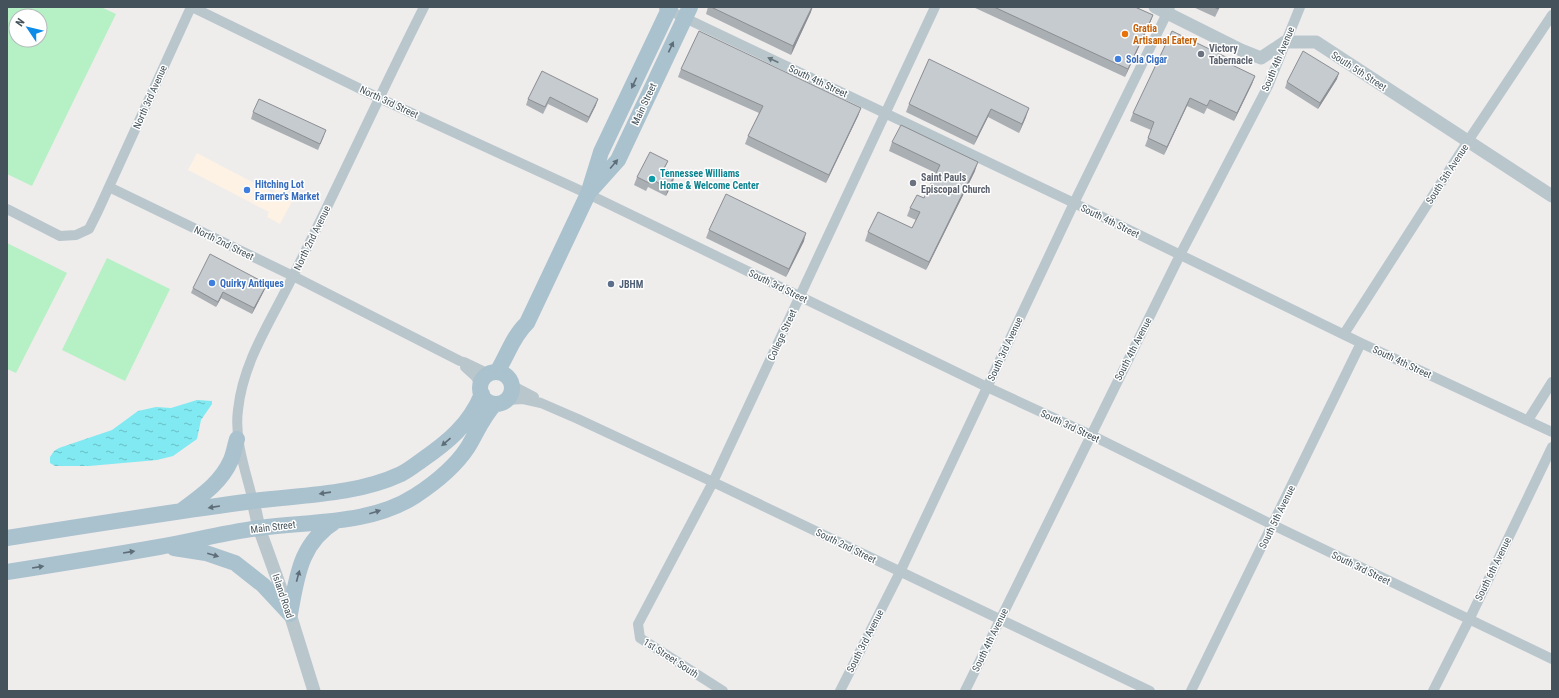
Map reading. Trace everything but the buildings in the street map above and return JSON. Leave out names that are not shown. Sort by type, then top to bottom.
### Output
[{"type":"main road","name":"Main Street","points":[[7,572],[161,547],[259,528],[337,520],[368,514],[389,508],[413,497],[439,478],[468,447],[488,410],[497,387],[527,333],[527,323],[588,194],[601,152],[667,8]]},
{"type":"main road","name":"Main Street","points":[[588,194],[618,160],[687,13]]},
{"type":"main road","name":"Main Street","points":[[7,538],[179,512],[354,488],[382,482],[403,473],[438,449],[460,430],[473,413],[497,387]]},
{"type":"main road","points":[[179,512],[215,485],[224,473],[231,459],[237,438]]},
{"type":"main road","points":[[290,614],[302,560],[318,534],[337,520]]},
{"type":"main road","points":[[161,547],[201,552],[235,562],[263,585],[290,614]]},
{"type":"street","name":"North 3rd Street","points":[[192,7],[379,98],[588,194]]},
{"type":"street","name":"North 3rd Avenue","points":[[109,188],[192,7]]},
{"type":"street","name":"North 2nd Avenue","points":[[253,502],[237,438],[238,410],[247,367],[424,7]]},
{"type":"street","name":"College Street","points":[[640,638],[638,624],[713,482],[934,7]]},
{"type":"street","points":[[1155,7],[1169,10],[1241,50],[1260,58],[1285,42]]},
{"type":"street","name":"South 4th Avenue","points":[[965,691],[1180,255],[1268,86],[1300,7]]},
{"type":"street","name":"South 4th Street","points":[[667,8],[687,13],[884,112],[1362,343],[1552,432]]},
{"type":"street","name":"South 3rd Avenue","points":[[840,691],[900,572],[1074,203],[1169,10]]},
{"type":"street","name":"South 5th Avenue","points":[[1344,334],[1468,141],[1552,15]]},
{"type":"street","name":"South 5th Street","points":[[1285,42],[1316,42],[1552,196]]},
{"type":"street","points":[[7,210],[60,236],[76,235],[89,228],[109,188]]},
{"type":"street","name":"North 2nd Street","points":[[109,188],[293,276],[464,362],[497,387]]},
{"type":"street","name":"South 3rd Street","points":[[588,194],[987,387],[1090,435],[1469,620],[1552,658]]},
{"type":"street","name":"South 5th Avenue","points":[[1191,691],[1362,343]]},
{"type":"street","points":[[1528,420],[1552,382]]},
{"type":"street","name":"South 2nd Street","points":[[497,387],[539,399],[541,403]]},
{"type":"street","name":"South 2nd Street","points":[[497,387],[523,399],[541,403],[713,482],[1150,691]]},
{"type":"street","name":"South 6th Avenue","points":[[1433,691],[1469,620],[1552,447]]},
{"type":"street","name":"Island Road","points":[[253,502],[259,528],[290,614],[314,691]]},
{"type":"street","name":"1st Street South","points":[[640,638],[723,691]]},
{"type":"shaded area","name":"Hitching Lot Farmer's Market","points":[[197,153],[273,193],[277,187],[295,196],[280,224],[267,217],[269,212],[188,170]]},
{"type":"green space","points":[[7,7],[101,7],[116,14],[32,186],[7,174]]},
{"type":"green space","points":[[7,243],[67,273],[16,373],[7,369]]},
{"type":"green space","points":[[107,258],[170,289],[125,381],[62,350]]},
{"type":"water","points":[[197,400],[212,401],[212,404],[201,420],[197,439],[173,456],[157,460],[89,466],[55,466],[50,463],[50,457],[54,451],[59,448],[112,430],[138,411],[156,407],[171,408]]},
{"type":"place","name":"Gratia Artisanal Eatery","points":[[1125,34]]},
{"type":"place","name":"Victory Tabernacle","points":[[1201,54]]},
{"type":"place","name":"Sola Cigar","points":[[1118,59]]},
{"type":"place","name":"Tennessee Williams Home & Welcome Center","points":[[652,179]]},
{"type":"place","name":"Saint Pauls Episcopal Church","points":[[913,183]]},
{"type":"place","name":"Hitching Lot Farmer's Market","points":[[247,190]]},
{"type":"place","name":"Quirky Antiques","points":[[212,283]]},
{"type":"place","name":"JBHM","points":[[611,284]]}]
